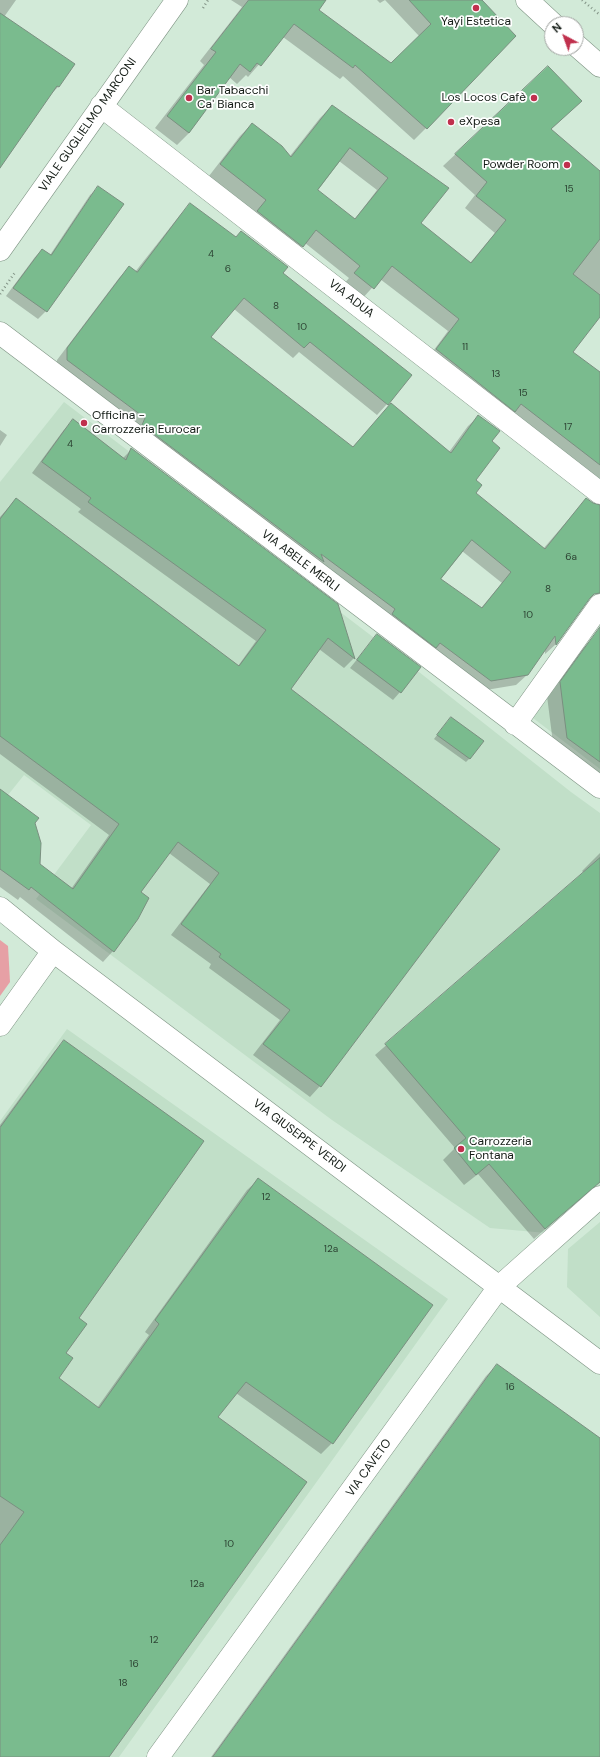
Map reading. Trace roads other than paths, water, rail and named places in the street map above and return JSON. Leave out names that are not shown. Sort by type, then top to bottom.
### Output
[{"type":"street","name":"VIALE GUGLIELMO MARCONI","points":[[0,250],[177,0]]},
{"type":"street","points":[[527,0],[544,16]]},
{"type":"street","points":[[584,52],[600,66]]},
{"type":"street","name":"VIA ADUA","points":[[101,106],[600,493]]},
{"type":"street","name":"VIA ABELE MERLI","points":[[0,334],[600,787]]},
{"type":"street","points":[[515,724],[600,605]]},
{"type":"street","name":"VIA GIUSEPPE VERDI","points":[[0,908],[53,951],[600,1363]]},
{"type":"street","points":[[0,1025],[53,951]]},
{"type":"street","name":"VIA CAVETO","points":[[158,1757],[499,1287],[600,1197]]},
{"type":"place","name":"Yayi Estetica","points":[[476,8]]},
{"type":"place","name":"Bar Tabacchi Ca' Bianca","points":[[189,98]]},
{"type":"place","name":"Los Locos Cafè","points":[[534,98]]},
{"type":"place","name":"eXpesa","points":[[451,122]]},
{"type":"place","name":"Powder Room","points":[[567,165]]},
{"type":"place","name":"Officina - Carrozzeria Eurocar","points":[[84,423]]},
{"type":"place","name":"Carrozzeria Fontana","points":[[461,1149]]}]
